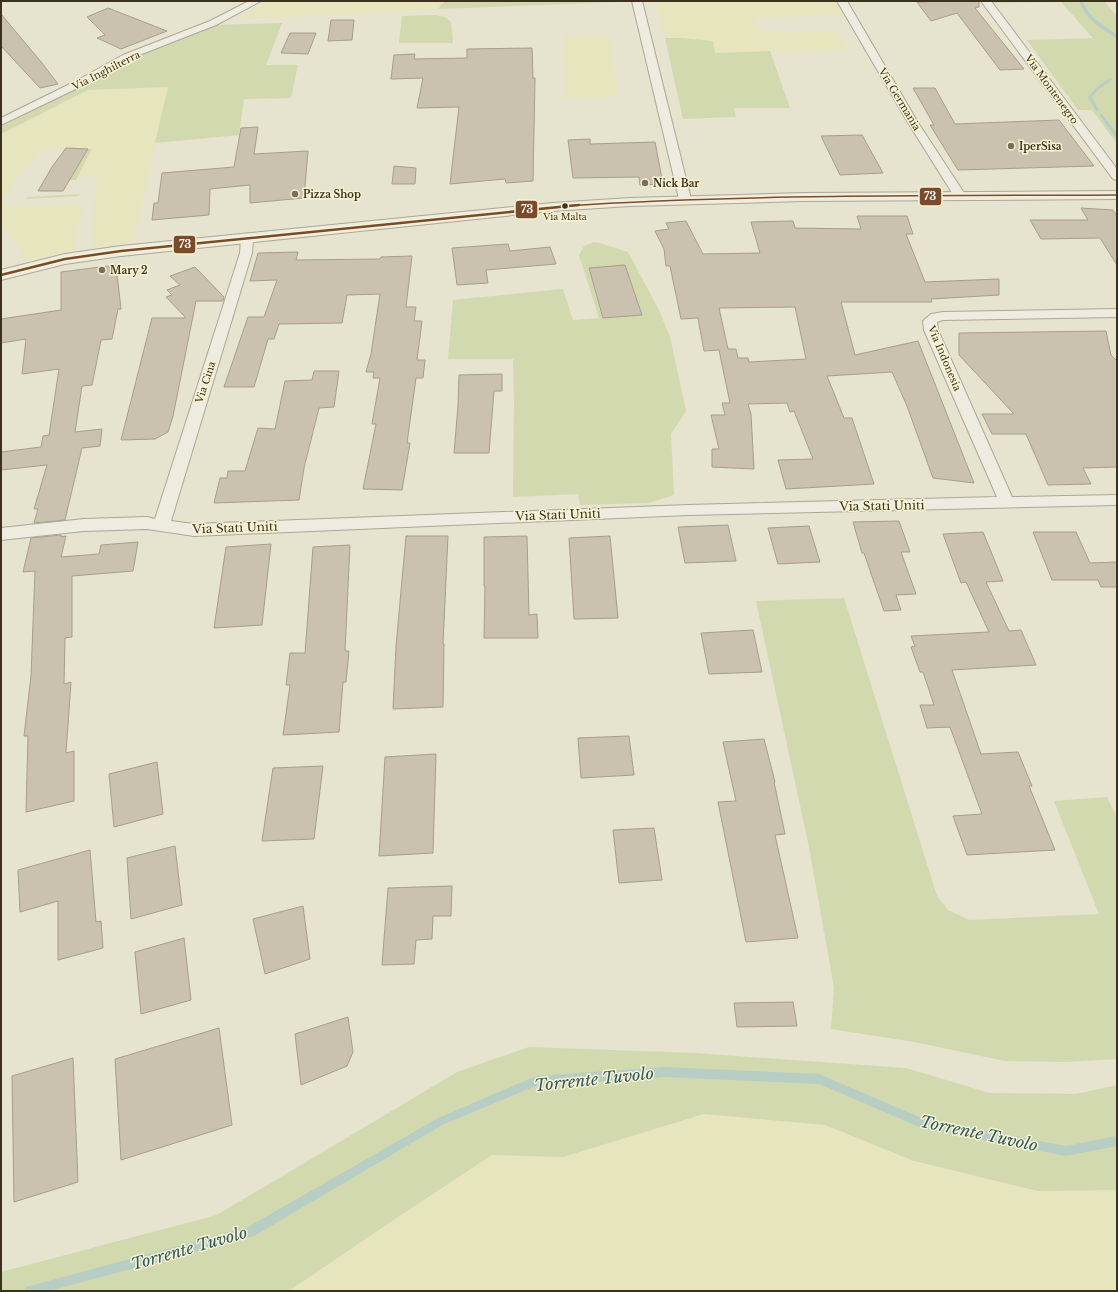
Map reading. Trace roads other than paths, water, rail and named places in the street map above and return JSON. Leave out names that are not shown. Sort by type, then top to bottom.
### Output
[{"type":"street","name":"Via Inghilterra","points":[[1,122],[82,82],[126,57],[213,23],[256,1]]},
{"type":"street","points":[[637,1],[685,199]]},
{"type":"street","name":"Via Germania","points":[[842,1],[908,114],[960,196]]},
{"type":"street","name":"Via Montenegro","points":[[986,1],[1117,178]]},
{"type":"street","points":[[1,275],[65,259],[121,251],[552,207],[685,199],[1117,196]]},
{"type":"street","name":"Via Cina","points":[[162,525],[163,515],[246,253],[247,239]]},
{"type":"street","name":"Via Indonesia","points":[[1007,504],[931,330],[930,321],[936,317],[950,315],[1117,313]]},
{"type":"street","name":"Via Stati Uniti","points":[[1,534],[84,525],[147,523],[194,530],[688,510],[1007,504],[1117,500]]},
{"type":"waterway","points":[[1081,1],[1086,12],[1117,37]]},
{"type":"waterway","points":[[1097,110],[1090,97],[1098,88],[1111,79]]},
{"type":"waterway","points":[[1101,115],[1117,136]]},
{"type":"waterway","name":"Torrente Tuvolo","points":[[30,1291],[250,1232],[441,1121],[536,1081],[664,1072],[819,1079],[924,1124],[1066,1151],[1117,1141]]},
{"type":"place","name":"IperSisa","points":[[1011,146]]},
{"type":"place","name":"Nick Bar","points":[[645,183]]},
{"type":"place","name":"Pizza Shop","points":[[295,194]]},
{"type":"place","name":"Via Malta","points":[[565,206]]},
{"type":"place","name":"Mary 2","points":[[102,270]]}]
